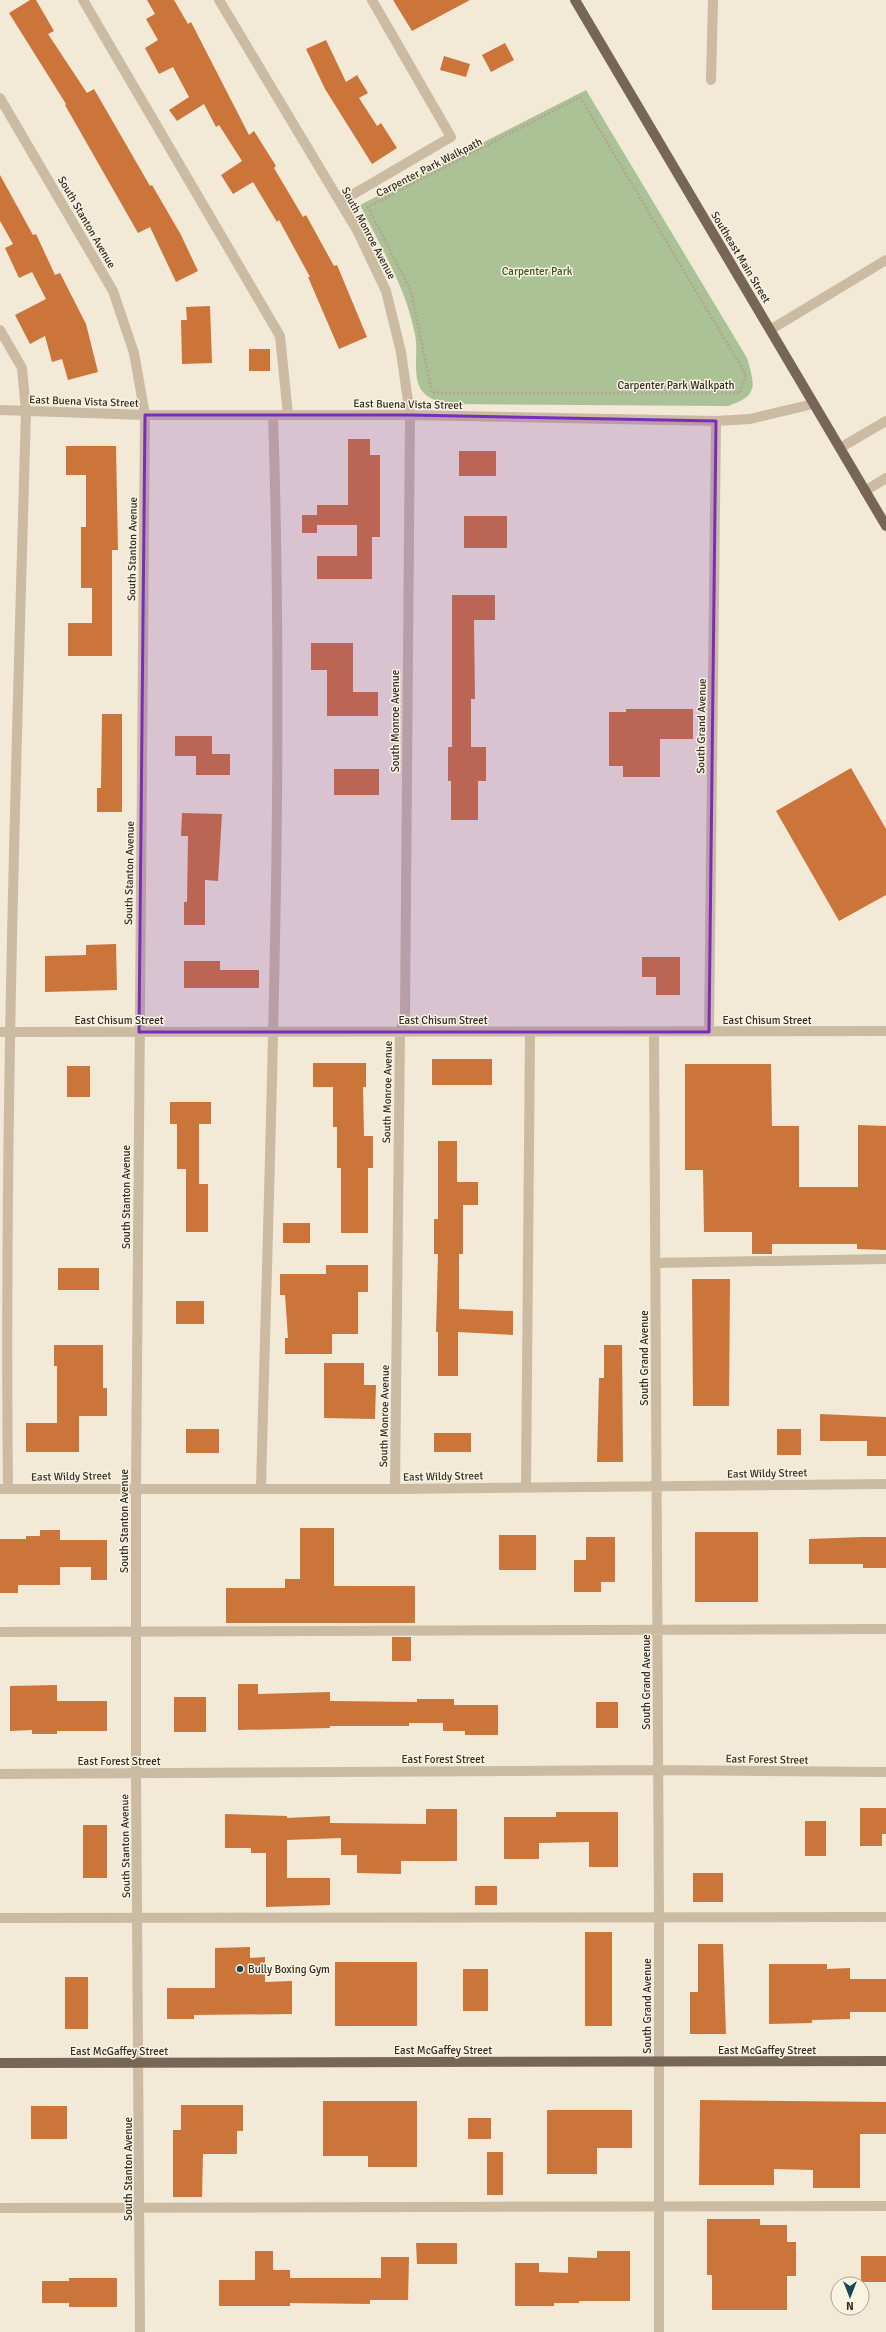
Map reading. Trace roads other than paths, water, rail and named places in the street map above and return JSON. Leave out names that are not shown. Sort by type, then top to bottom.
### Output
[{"type":"main road","name":"Southeast Main Street","points":[[575,0],[886,526]]},
{"type":"main road","name":"East McGaffey Street","points":[[0,2063],[886,2061]]},
{"type":"street","points":[[83,0],[280,336],[288,415]]},
{"type":"street","name":"South Monroe Avenue","points":[[219,0],[358,232],[386,291],[401,352],[410,415],[405,1014],[400,1032],[395,1489]]},
{"type":"street","points":[[340,202],[452,138],[372,0]]},
{"type":"street","points":[[711,80],[712,0]]},
{"type":"street","name":"South Stanton Avenue","points":[[0,98],[113,291],[134,353],[145,415],[136,1487],[136,1773],[140,2332]]},
{"type":"street","points":[[770,330],[886,260]]},
{"type":"street","points":[[0,330],[22,368],[26,411],[4,1032],[6,1284],[4,1489]]},
{"type":"street","name":"East Buena Vista Street","points":[[0,410],[145,415],[410,415],[716,421],[750,419],[814,404]]},
{"type":"street","points":[[261,1488],[275,943],[278,567],[273,415]]},
{"type":"street","name":"South Grand Avenue","points":[[709,1032],[716,421]]},
{"type":"street","points":[[840,448],[886,421]]},
{"type":"street","points":[[865,490],[886,478]]},
{"type":"street","name":"East Chisum Street","points":[[4,1032],[886,1031]]},
{"type":"street","points":[[526,1487],[530,1032]]},
{"type":"street","name":"South Grand Avenue","points":[[654,1032],[659,1916],[658,2332]]},
{"type":"street","points":[[655,1263],[886,1259]]},
{"type":"street","name":"East Wildy Street","points":[[4,1489],[136,1487],[395,1489],[886,1484]]},
{"type":"street","points":[[0,1632],[886,1629]]},
{"type":"street","name":"East Forest Street","points":[[0,1774],[658,1770],[886,1772]]},
{"type":"street","points":[[0,1918],[659,1916],[886,1917]]},
{"type":"street","points":[[0,2208],[886,2206]]},
{"type":"place","name":"Bully Boxing Gym","points":[[240,1969]]},
{"type":"park label","name":"Carpenter Park","points":[[537,271]]}]
